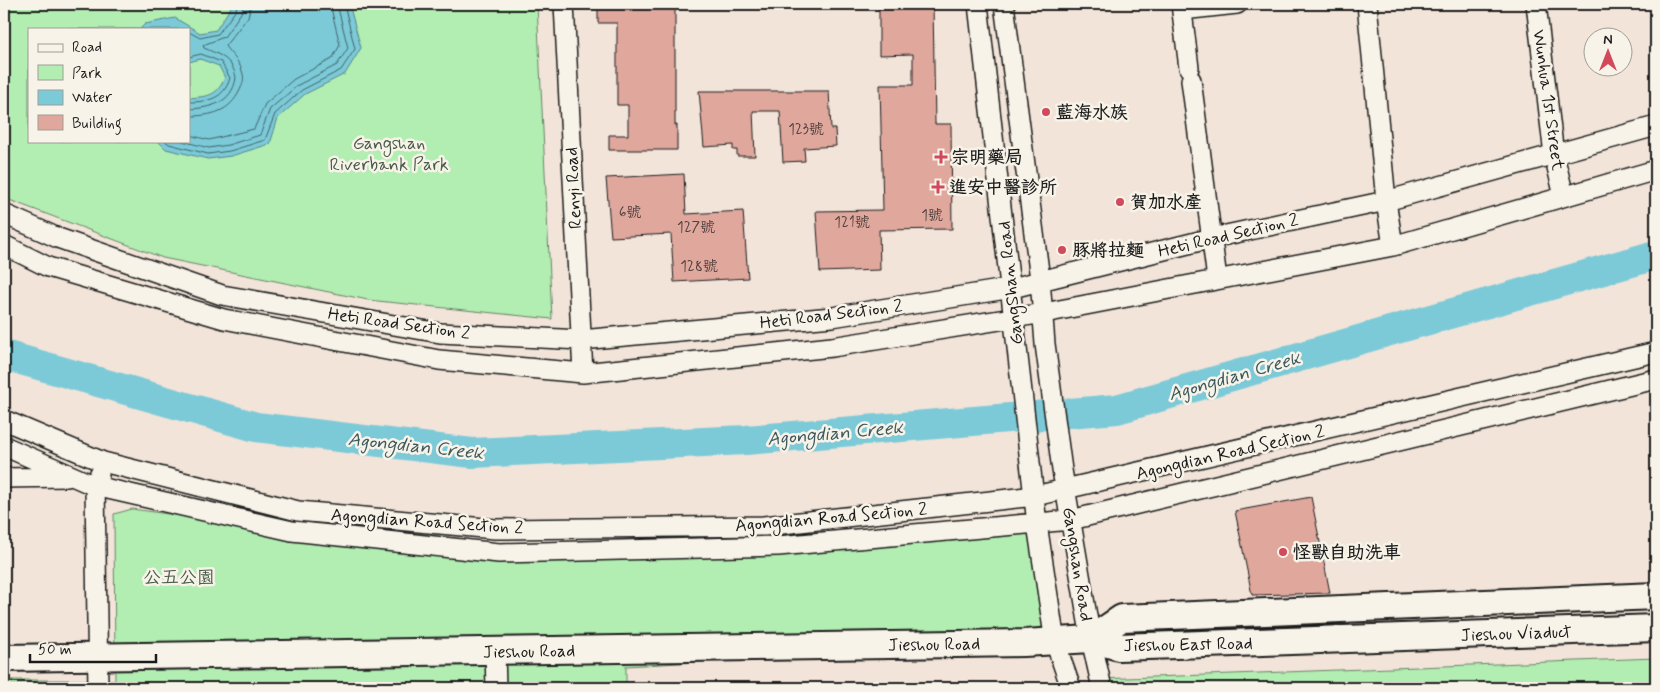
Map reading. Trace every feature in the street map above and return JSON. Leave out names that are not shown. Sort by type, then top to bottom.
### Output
[{"type":"main road","name":"Jieshou Viaduct","points":[[1384,608],[1656,596]]},
{"type":"main road","name":"Jieshou East Road","points":[[1091,638],[1122,618],[1384,608]]},
{"type":"main road","name":"Jieshou Viaduct","points":[[1376,638],[1656,628]]},
{"type":"main road","name":"Jieshou Road","points":[[4,658],[1055,642],[1091,638]]},
{"type":"main road","name":"Jieshou East Road","points":[[1091,638],[1119,647],[1376,638]]},
{"type":"street","name":"Renyi Road","points":[[564,4],[583,373]]},
{"type":"street","name":"GangShan Road","points":[[978,4],[1035,496]]},
{"type":"street","name":"GangShan Road","points":[[1004,4],[1040,279],[1045,344],[1066,490]]},
{"type":"street","points":[[1216,280],[1181,7],[1237,4]]},
{"type":"street","points":[[1367,4],[1386,201],[1393,246]]},
{"type":"street","name":"Wunhua 1st Street","points":[[1536,4],[1554,155],[1564,196]]},
{"type":"street","name":"Heti Road Section 2","points":[[4,214],[58,238],[222,295],[440,333],[581,340],[832,317],[1012,288],[1040,279],[1212,238],[1386,201],[1656,126]]},
{"type":"street","name":"Heti Road Section 2","points":[[4,245],[48,267],[224,320],[439,360],[583,373],[832,347],[1044,313],[1393,246],[1656,170]]},
{"type":"street","name":"Agongdian Road Section 2","points":[[4,420],[103,462],[298,511],[495,529],[764,526],[1035,496],[1066,490],[1656,352]]},
{"type":"street","name":"Agongdian Road Section 2","points":[[4,446],[96,486],[292,530],[499,553],[778,546],[1071,520],[1656,379]]},
{"type":"street","points":[[98,688],[96,486],[103,462]]},
{"type":"street","points":[[4,478],[74,477]]},
{"type":"street","name":"Gangshan Road","points":[[1066,490],[1091,638],[1102,688]]},
{"type":"street","name":"Gangshan Road","points":[[1035,496],[1055,642],[1071,688]]},
{"type":"street","points":[[495,651],[496,688]]},
{"type":"green space","name":"Gangshan Riverbank Park","points":[[4,4],[537,4],[552,319],[368,300],[163,258],[4,198]]},
{"type":"green space","name":"公五公園","points":[[132,509],[292,531],[499,553],[1037,524],[1055,642],[626,666],[626,688],[4,688],[4,680],[115,680],[114,514]]},
{"type":"green space","points":[[1656,658],[1656,688],[1103,688],[1100,679]]},
{"type":"water","points":[[233,4],[349,4],[361,48],[345,74],[305,94],[278,118],[270,144],[231,156],[208,159],[166,149],[159,142],[190,142],[190,98],[201,97],[215,92],[225,78],[219,66],[200,59],[190,62],[190,28],[141,28],[145,24],[175,18],[200,33],[216,30]]},
{"type":"building","points":[[598,4],[675,4],[675,125],[677,125],[677,150],[609,150],[609,135],[628,135],[628,105],[617,105],[617,23],[598,23]]},
{"type":"building","points":[[879,4],[933,4],[935,124],[951,124],[952,229],[879,230],[880,270],[820,272],[816,211],[883,210],[880,85],[913,85],[913,54],[879,55]]},
{"type":"building","points":[[699,91],[829,91],[831,129],[835,129],[836,146],[804,148],[805,161],[783,162],[780,111],[753,111],[755,156],[737,156],[737,150],[733,150],[733,145],[704,147]]},
{"type":"building","points":[[684,174],[686,214],[743,211],[748,278],[674,282],[671,234],[611,237],[606,178]]},
{"type":"building","name":"怪獸自助洗車","points":[[1311,497],[1330,593],[1252,595],[1235,511]]},
{"type":"waterway","name":"Agongdian Creek","points":[[4,355],[256,427],[472,453],[746,440],[1117,409],[1656,255]]},
{"type":"place","name":"藍海水族","points":[[1046,112]]},
{"type":"place","name":"宗明藥局","points":[[941,157]]},
{"type":"place","name":"進安中醫診所","points":[[938,187]]},
{"type":"place","name":"賀加水產","points":[[1120,202]]},
{"type":"place","name":"豚將拉麵","points":[[1062,250]]},
{"type":"place","name":"怪獸自助洗車","points":[[1283,552]]}]
